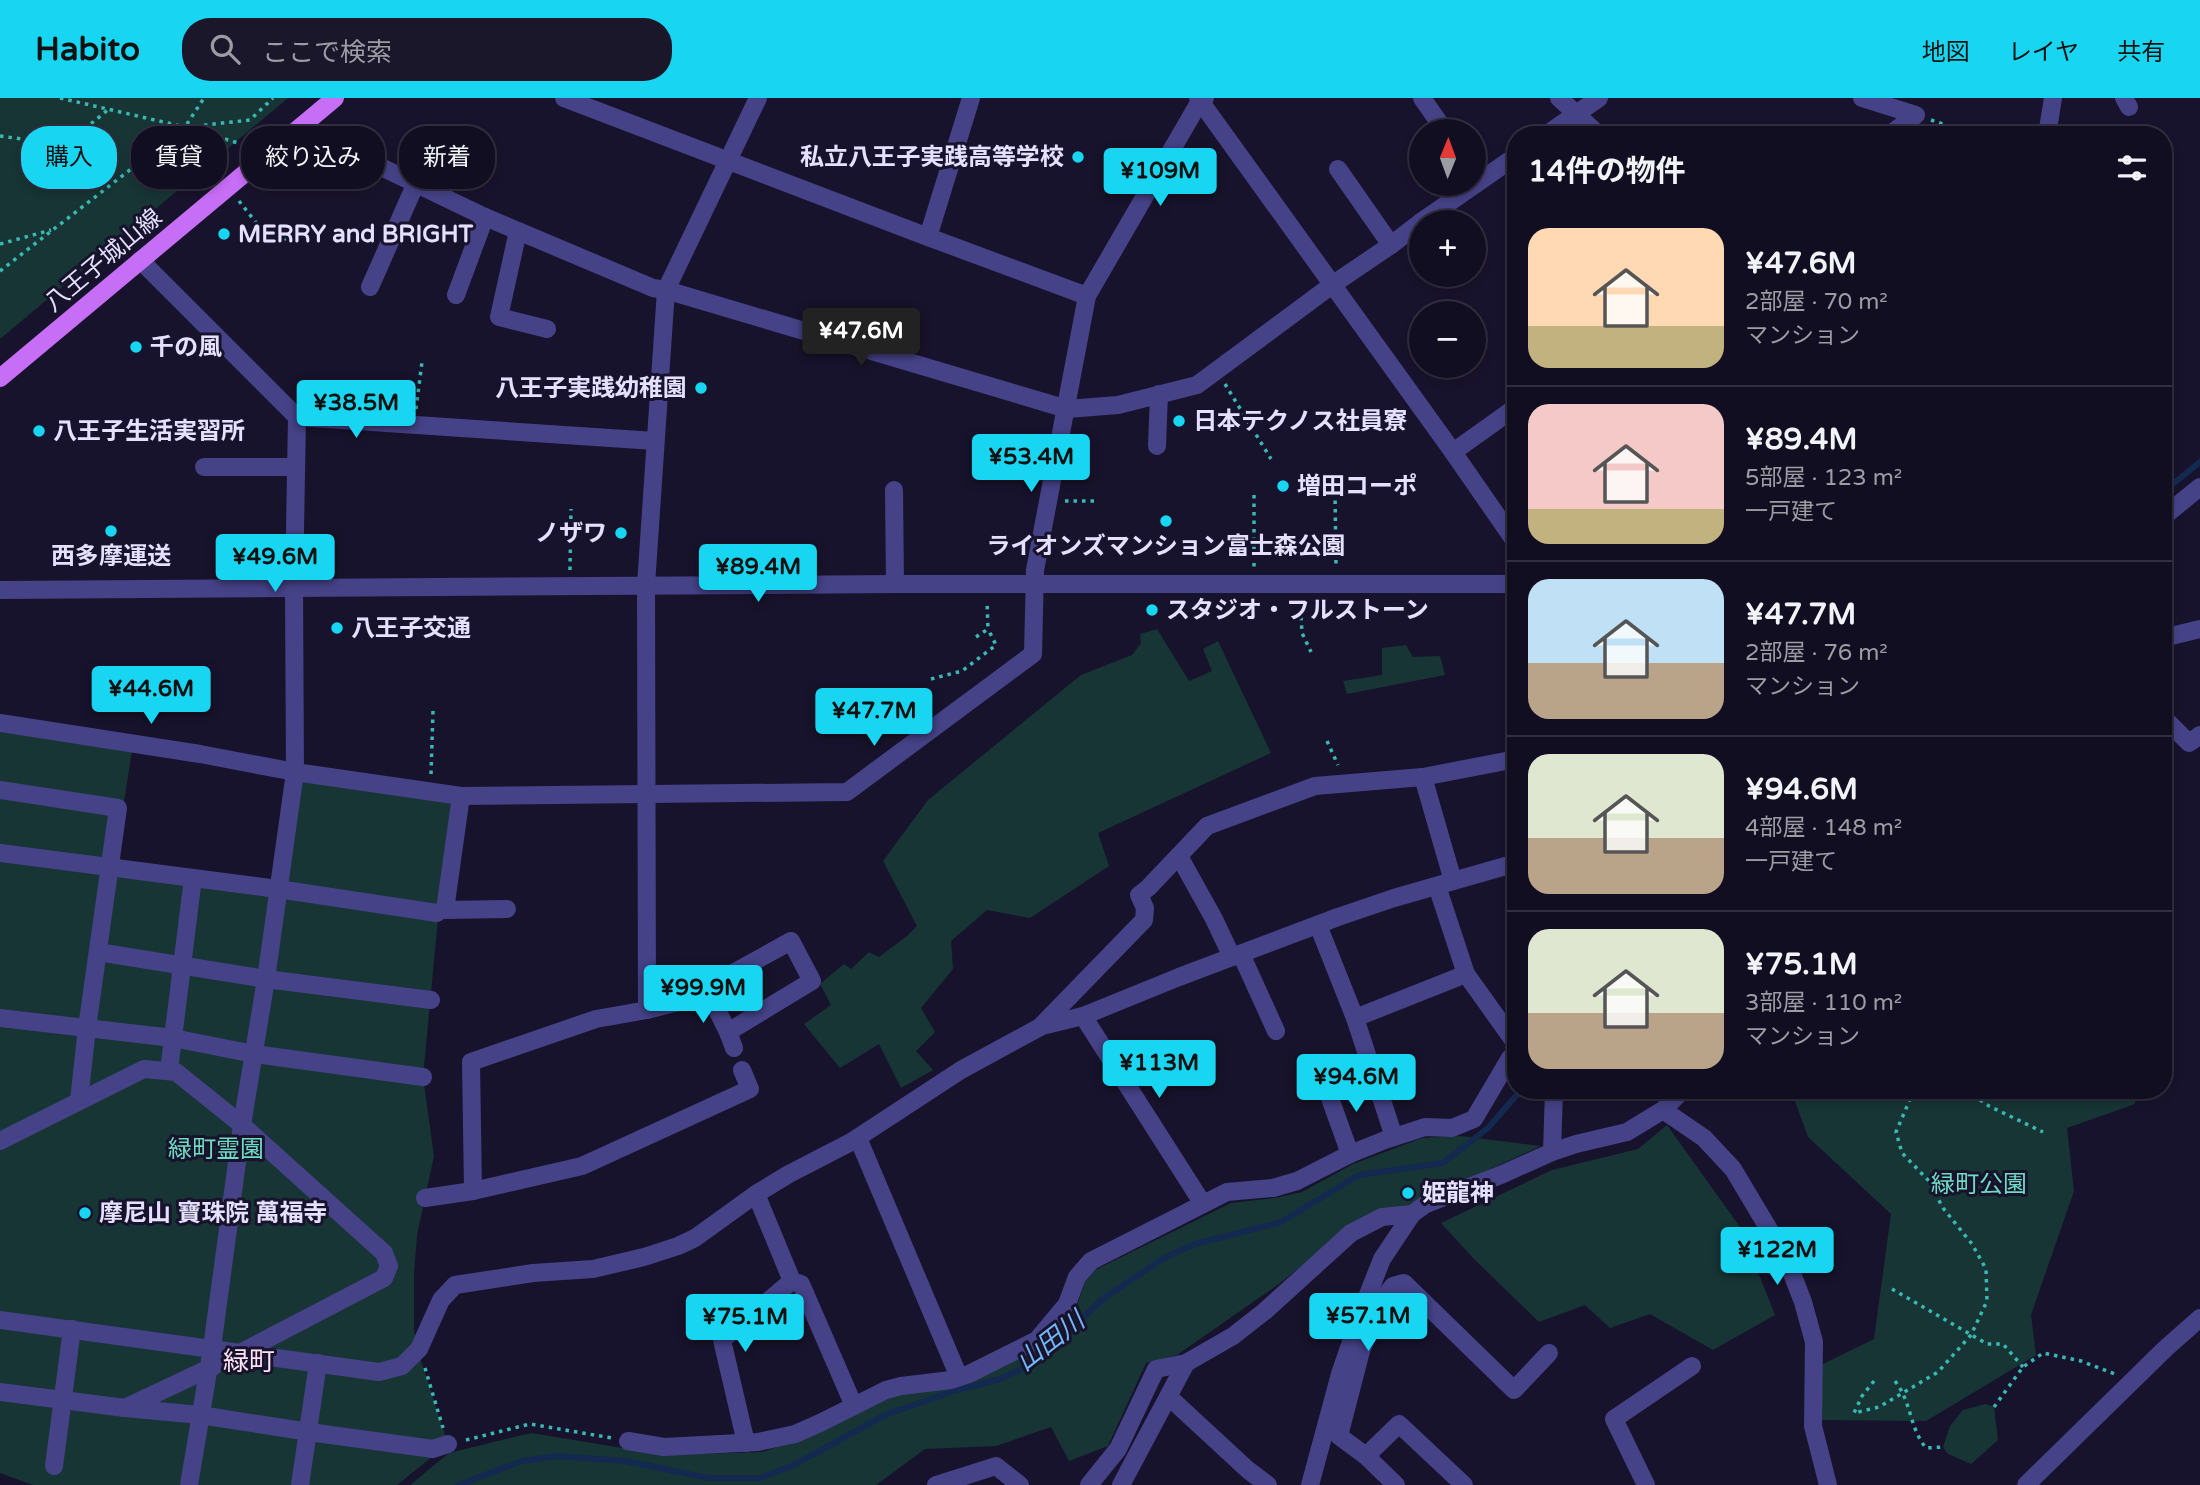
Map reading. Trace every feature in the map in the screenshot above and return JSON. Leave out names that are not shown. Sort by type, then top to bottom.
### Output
[{"type":"main road","name":"八王子城山線","points":[[302,126],[335,98]]},
{"type":"main road","name":"八王子城山線","points":[[0,378],[241,177]]},
{"type":"street","points":[[564,98],[592,103],[727,161],[1087,296]]},
{"type":"street","points":[[647,1010],[646,585],[666,290],[758,98]]},
{"type":"street","points":[[928,237],[971,98]]},
{"type":"street","points":[[1422,98],[1437,119]]},
{"type":"street","points":[[1559,98],[1589,126]]},
{"type":"street","points":[[1559,126],[1599,98]]},
{"type":"street","points":[[1862,98],[1916,115]]},
{"type":"street","points":[[2048,126],[2053,98]]},
{"type":"street","points":[[0,723],[295,772],[461,796],[847,792],[1034,654],[1035,570],[1087,296],[1201,99],[1507,530]]},
{"type":"street","points":[[1901,126],[1916,115]]},
{"type":"street","points":[[1486,172],[1507,161]]},
{"type":"street","points":[[1338,169],[1391,245]]},
{"type":"street","points":[[370,287],[413,189]]},
{"type":"street","points":[[428,189],[485,217],[653,288],[1067,409],[1118,405],[1197,385],[1409,231]]},
{"type":"street","points":[[1436,210],[1453,196]]},
{"type":"street","points":[[456,296],[485,217]]},
{"type":"street","points":[[518,231],[499,317],[547,329]]},
{"type":"street","points":[[140,260],[297,417],[655,441]]},
{"type":"street","points":[[1157,446],[1160,394]]},
{"type":"street","points":[[1453,452],[1507,413]]},
{"type":"street","points":[[189,1485],[212,1348],[242,1125],[295,772],[297,417]]},
{"type":"street","points":[[204,467],[296,467]]},
{"type":"street","points":[[2172,510],[2200,487]]},
{"type":"street","points":[[894,491],[895,584]]},
{"type":"street","points":[[0,590],[1034,583],[1507,584]]},
{"type":"street","points":[[2172,636],[2200,629]]},
{"type":"street","points":[[2172,726],[2189,743],[2200,735]]},
{"type":"street","points":[[1040,1028],[1144,920],[1145,908],[1139,895],[1207,826],[1315,786],[1423,777],[1507,761]]},
{"type":"street","points":[[1423,777],[1466,974],[1507,1031]]},
{"type":"street","points":[[0,790],[118,808],[79,1100]]},
{"type":"street","points":[[461,796],[445,910],[507,909]]},
{"type":"street","points":[[0,853],[278,889],[436,913]]},
{"type":"street","points":[[1179,856],[1237,956],[1276,1031]]},
{"type":"street","points":[[0,1320],[379,1372],[402,1366],[419,1349],[441,1300],[455,1285],[534,1273],[593,1269],[678,1246],[695,1238],[756,1194],[858,1138],[961,1070],[1040,1028],[1083,1016],[1394,898],[1507,866]]},
{"type":"street","points":[[169,1070],[193,878]]},
{"type":"street","points":[[1318,925],[1355,1018],[1394,1138]]},
{"type":"street","points":[[472,1191],[471,1062],[596,1019],[678,1002],[791,940],[813,981],[731,1040],[706,988]]},
{"type":"street","points":[[98,952],[266,979],[431,1000]]},
{"type":"street","points":[[1355,1018],[1466,974]]},
{"type":"street","points":[[1083,1016],[1203,1204]]},
{"type":"street","points":[[0,1018],[173,1038],[254,1054],[423,1077]]},
{"type":"street","points":[[628,1441],[664,1447],[746,1443],[795,1434],[886,1390],[959,1377],[1037,1340],[1067,1304],[1077,1277],[1091,1261],[1227,1192],[1273,1188],[1297,1181],[1350,1154],[1394,1138],[1425,1128],[1452,1128],[1474,1119],[1507,1066]]},
{"type":"street","points":[[0,1141],[144,1069],[176,1072],[242,1125],[384,1253],[389,1266],[384,1278],[242,1352],[125,1408]]},
{"type":"street","points":[[425,1198],[472,1191],[582,1166],[750,1089],[742,1070]]},
{"type":"street","points":[[1326,1087],[1350,1154]]},
{"type":"street","points":[[1552,1152],[1554,1099]]},
{"type":"street","points":[[1310,1485],[1322,1437],[1356,1349],[1382,1259],[1412,1214],[1426,1204],[1552,1152],[1576,1143],[1627,1132],[1664,1110],[1674,1099]]},
{"type":"street","points":[[1664,1110],[1704,1138],[1733,1169],[1786,1258],[1803,1302],[1814,1342],[1814,1426],[1828,1485]]},
{"type":"street","points":[[858,1138],[959,1377]]},
{"type":"street","points":[[756,1194],[792,1280],[802,1284],[854,1406]]},
{"type":"street","points":[[1089,1485],[1118,1449],[1156,1369],[1186,1363],[1233,1336],[1265,1311],[1351,1233],[1382,1217],[1412,1214]]},
{"type":"street","points":[[746,1443],[722,1339],[792,1280]]},
{"type":"street","points":[[1396,1485],[1366,1456],[1339,1436],[1356,1349],[1392,1286],[1404,1283],[1514,1390],[1549,1353]]},
{"type":"street","points":[[2026,1485],[2200,1318]]},
{"type":"street","points":[[54,1465],[72,1329]]},
{"type":"street","points":[[300,1485],[318,1363]]},
{"type":"street","points":[[1121,1485],[1186,1363]]},
{"type":"street","points":[[1646,1485],[1614,1419],[1692,1366]]},
{"type":"street","points":[[0,1392],[200,1415],[433,1449],[448,1444]]},
{"type":"street","points":[[1169,1397],[1268,1485]]},
{"type":"street","points":[[1366,1456],[1399,1424],[1464,1485]]},
{"type":"street","points":[[936,1485],[996,1466],[1020,1485]]},
{"type":"path","points":[[60,98],[181,126]]},
{"type":"path","points":[[186,126],[204,98]]},
{"type":"path","points":[[196,126],[250,121],[273,98]]},
{"type":"path","points":[[0,136],[22,139],[87,127],[109,109]]},
{"type":"path","points":[[1916,115],[1948,126]]},
{"type":"path","points":[[0,271],[131,169]]},
{"type":"path","points":[[239,201],[262,230],[293,242]]},
{"type":"path","points":[[0,244],[53,230]]},
{"type":"path","points":[[414,418],[422,362]]},
{"type":"path","points":[[1217,371],[1271,458]]},
{"type":"path","points":[[990,439],[1040,450]]},
{"type":"path","points":[[1335,492],[1336,569]]},
{"type":"path","points":[[1254,495],[1254,569]]},
{"type":"path","points":[[1049,501],[1094,501]]},
{"type":"path","points":[[570,586],[571,509]]},
{"type":"path","points":[[1300,594],[1302,633],[1311,652]]},
{"type":"path","points":[[931,678],[962,671],[996,645],[988,629],[987,599]]},
{"type":"path","points":[[976,637],[988,629]]},
{"type":"path","points":[[431,774],[433,711]]},
{"type":"path","points":[[1327,741],[1347,783]]},
{"type":"path","points":[[1874,1381],[1862,1396],[1854,1413],[1879,1407],[1938,1372],[1971,1335],[1987,1301],[1986,1269],[1972,1244],[1943,1208],[1928,1180],[1902,1153],[1896,1132],[1910,1099]]},
{"type":"path","points":[[1979,1099],[2043,1132]]},
{"type":"path","points":[[1892,1289],[1987,1344],[2003,1344],[2023,1367]]},
{"type":"path","points":[[419,1349],[448,1444],[530,1424],[628,1441]]},
{"type":"path","points":[[1994,1407],[2023,1367],[2043,1353],[2081,1361],[2133,1380]]},
{"type":"path","points":[[1895,1381],[1904,1394],[1917,1437],[1926,1448],[1943,1447]]},
{"type":"green space","points":[[0,98],[288,98],[255,126],[241,126],[241,137],[227,149],[227,126],[131,126],[131,189],[179,189],[0,339]]},
{"type":"green space","points":[[1157,629],[1189,681],[1212,671],[1203,649],[1218,641],[1271,753],[1098,833],[1109,866],[1030,918],[987,910],[951,941],[953,969],[921,1008],[935,1032],[916,1051],[933,1070],[901,1088],[879,1044],[840,1068],[804,1024],[831,1005],[820,984],[844,964],[851,969],[869,952],[879,957],[917,926],[883,861],[928,800],[1081,675],[1132,655],[1141,643],[1140,634]]},
{"type":"green space","points":[[1406,645],[1413,657],[1440,656],[1445,675],[1347,694],[1343,681],[1382,675],[1382,648]]},
{"type":"green space","name":"緑町霊園","points":[[0,723],[133,743],[115,863],[273,886],[295,772],[461,796],[438,919],[423,1077],[434,1156],[417,1235],[414,1274],[414,1331],[448,1444],[397,1485],[33,1485],[0,1473]]},
{"type":"green space","name":"緑町公園","points":[[1794,1099],[2136,1099],[2135,1104],[2067,1128],[2074,1191],[2031,1315],[2036,1355],[1926,1421],[1822,1420],[1819,1366],[1874,1339],[1891,1214],[1808,1137]]},
{"type":"green space","points":[[1667,1125],[1740,1227],[1775,1315],[1713,1350],[1650,1314],[1610,1328],[1585,1305],[1539,1322],[1441,1223],[1552,1170],[1638,1149]]},
{"type":"green space","points":[[1460,1136],[1541,1146],[1332,1241],[1279,1284],[1177,1355],[1146,1363],[1108,1446],[1069,1461],[1051,1427],[996,1446],[925,1449],[876,1485],[410,1485],[449,1453],[531,1433],[665,1455],[762,1452],[812,1435],[896,1395],[1045,1341],[1075,1311],[1085,1282],[1095,1270],[1231,1203],[1302,1192],[1353,1164],[1422,1138]]},
{"type":"green space","points":[[1985,1404],[1994,1407],[1998,1440],[1971,1464],[1948,1454],[1943,1447],[1950,1426],[1963,1410]]},
{"type":"waterway","name":"山田川","points":[[2172,485],[2200,462]]},
{"type":"waterway","name":"山田川","points":[[458,1485],[522,1461],[558,1456],[626,1461],[708,1478],[760,1478],[794,1465],[885,1415],[954,1391],[1000,1379],[1022,1369],[1058,1341],[1104,1298],[1164,1258],[1195,1244],[1281,1222],[1359,1175],[1443,1163],[1488,1128],[1513,1099]]},
{"type":"place","name":"私立八王子実践高等学校","points":[[1078,157]]},
{"type":"place","name":"MERRY and BRIGHT","points":[[224,234]]},
{"type":"place","name":"千の風","points":[[136,347]]},
{"type":"place","name":"八王子実践幼稚園","points":[[701,388]]},
{"type":"place","name":"日本テクノス社員寮","points":[[1179,421]]},
{"type":"place","name":"八王子生活実習所","points":[[39,431]]},
{"type":"place","name":"増田コーポ","points":[[1283,486]]},
{"type":"place","name":"ライオンズマンション富士森公園","points":[[1166,521]]},
{"type":"place","name":"西多摩運送","points":[[111,531]]},
{"type":"place","name":"ノザワ","points":[[621,533]]},
{"type":"place","name":"スタジオ・フルストーン","points":[[1152,610]]},
{"type":"place","name":"八王子交通","points":[[337,628]]},
{"type":"place","name":"姫龍神","points":[[1408,1193]]},
{"type":"place","name":"摩尼山 寶珠院 萬福寺","points":[[85,1213]]},
{"type":"district","name":"緑町","points":[[249,1361]]}]
